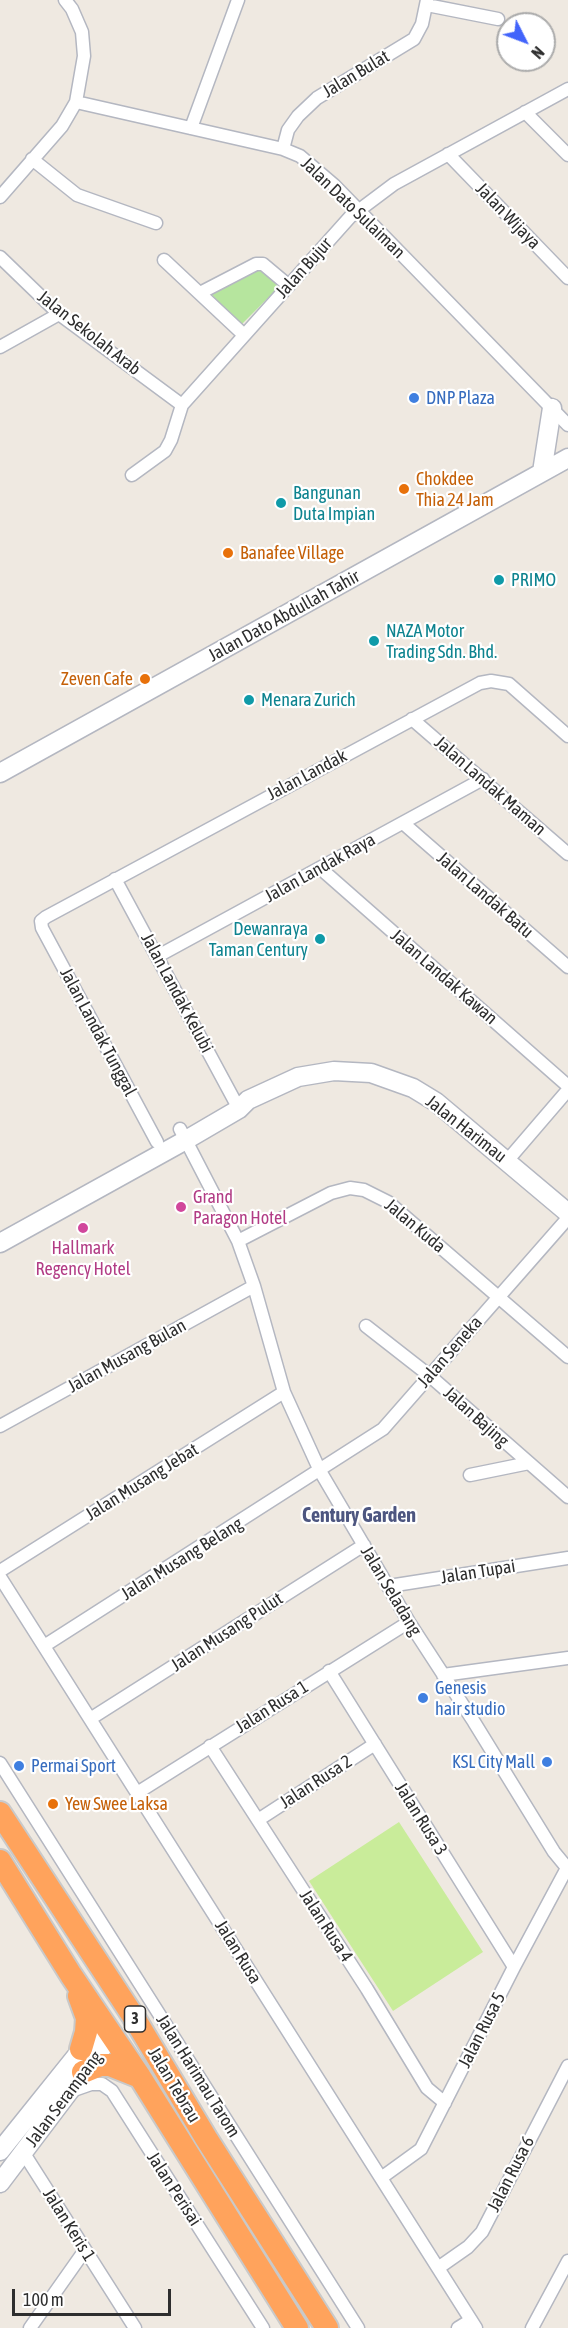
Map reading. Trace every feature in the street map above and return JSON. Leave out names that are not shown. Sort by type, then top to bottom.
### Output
[{"type":"highway","name":"Jalan Tebrau","points":[[0,1813],[133,2016],[206,2138],[314,2283],[327,2328]]},
{"type":"highway","name":"Jalan Tebrau","points":[[0,1861],[71,1975],[140,2077],[297,2328]]},
{"type":"highway","points":[[58,1902],[108,2002],[111,2010],[109,2030],[121,2031],[136,2042],[206,2138]]},
{"type":"highway","points":[[71,1975],[87,2018],[81,2049]]},
{"type":"highway","points":[[83,2072],[100,2065],[110,2065],[140,2077]]},
{"type":"street","points":[[0,197],[62,126],[76,102],[84,56],[82,32],[72,9],[65,0]]},
{"type":"street","points":[[191,128],[238,0]]},
{"type":"street","points":[[427,2],[496,19]]},
{"type":"street","name":"Jalan Bulat","points":[[283,149],[288,130],[298,116],[317,98],[414,39],[422,24],[427,2]]},
{"type":"street","name":"Jalan Bujur","points":[[132,475],[165,451],[171,440],[182,405],[358,210],[394,184],[568,89]]},
{"type":"street","name":"Jalan Dato Sulaiman","points":[[76,102],[283,149],[309,161],[568,425]]},
{"type":"street","points":[[525,112],[568,156]]},
{"type":"street","name":"Jalan Wijaya","points":[[448,154],[568,278]]},
{"type":"street","points":[[32,159],[77,195],[156,223]]},
{"type":"street","name":"Jalan Sekolah Arab","points":[[0,257],[59,314],[182,405]]},
{"type":"street","points":[[164,260],[244,335]]},
{"type":"street","points":[[200,293],[256,264],[263,264],[288,285]]},
{"type":"street","points":[[0,347],[59,314]]},
{"type":"street","points":[[542,472],[552,408]]},
{"type":"street","name":"Jalan Dato Abdullah Tahir","points":[[0,773],[568,458]]},
{"type":"street","name":"Jalan Landak","points":[[41,921],[46,916],[114,879],[480,683],[491,681],[509,684],[568,736]]},
{"type":"street","name":"Jalan Landak Maman","points":[[412,719],[568,854]]},
{"type":"street","name":"Jalan Landak Raya","points":[[158,956],[483,779]]},
{"type":"street","name":"Jalan Landak Batu","points":[[403,822],[568,967]]},
{"type":"street","name":"Jalan Landak Kawan","points":[[320,868],[568,1088]]},
{"type":"street","name":"Jalan Landak Kelubi","points":[[114,879],[241,1103]]},
{"type":"street","name":"Jalan Landak Tunggal","points":[[41,921],[42,928],[157,1142]]},
{"type":"street","name":"Jalan Harimau","points":[[0,1243],[241,1103],[298,1077],[334,1071],[371,1073],[413,1088],[436,1102],[568,1213]]},
{"type":"street","points":[[507,1161],[568,1088]]},
{"type":"street","name":"Jalan Harimau","points":[[0,1228],[157,1142],[183,1135]]},
{"type":"street","name":"Jalan Seladang","points":[[183,1135],[238,1241],[254,1286],[284,1392],[320,1471],[409,1622],[554,1852],[568,1868]]},
{"type":"street","name":"Jalan Kuda","points":[[238,1241],[331,1193],[350,1188],[364,1190],[388,1202],[568,1357]]},
{"type":"street","name":"Jalan Seneka","points":[[320,1471],[383,1429],[568,1218]]},
{"type":"street","name":"Jalan Musang Bulan","points":[[0,1426],[254,1286]]},
{"type":"street","name":"Jalan Bajing","points":[[366,1326],[430,1376],[568,1497]]},
{"type":"street","name":"Jalan Musang Jebat","points":[[0,1571],[284,1392]]},
{"type":"street","name":"Jalan Bajing","points":[[471,1474],[529,1463]]},
{"type":"street","name":"Jalan Musang Belang","points":[[44,1646],[320,1471]]},
{"type":"street","name":"Jalan Musang Pulut","points":[[90,1719],[364,1545]]},
{"type":"street","name":"Jalan Tupai","points":[[389,1586],[568,1558]]},
{"type":"street","name":"Jalan Rusa","points":[[0,1577],[473,2324]]},
{"type":"street","name":"Jalan Rusa 1","points":[[137,1793],[409,1622]]},
{"type":"street","points":[[443,1675],[568,1658]]},
{"type":"street","name":"Jalan Rusa 3","points":[[329,1671],[514,1967]]},
{"type":"street","name":"Jalan Rusa 2","points":[[258,1820],[375,1744]]},
{"type":"street","name":"Jalan Rusa 4","points":[[210,1746],[367,1989],[427,2088],[445,2103]]},
{"type":"street","name":"Jalan Harimau Tarom","points":[[0,1762],[314,2283],[358,2328]]},
{"type":"street","name":"Jalan Rusa 5","points":[[381,2178],[421,2149],[514,1967],[568,1868]]},
{"type":"street","name":"Jalan Serampang","points":[[0,2151],[94,2034],[109,2030]]},
{"type":"street","name":"Jalan Serampang","points":[[0,2183],[105,2044],[109,2030]]},
{"type":"street","name":"Jalan Rusa 6","points":[[438,2268],[468,2247],[482,2232],[568,2066]]},
{"type":"street","name":"Jalan Perisai","points":[[68,2092],[92,2084],[102,2084],[108,2087],[263,2328]]},
{"type":"street","name":"Jalan Keris 1","points":[[23,2152],[135,2328]]},
{"type":"street","points":[[30,2328],[85,2250]]},
{"type":"street","points":[[532,2328],[568,2261]]},
{"type":"street","points":[[458,2328],[473,2324]]},
{"type":"green space","points":[[257,269],[265,270],[282,284],[240,326],[211,294]]},
{"type":"green space","points":[[399,1822],[483,1952],[393,2011],[309,1881]]},
{"type":"place","name":"DNP Plaza","points":[[414,398]]},
{"type":"place","name":"Chokdee Thia 24 Jam","points":[[404,489]]},
{"type":"place","name":"Bangunan Duta Impian","points":[[281,503]]},
{"type":"place","name":"Banafee Village","points":[[228,553]]},
{"type":"place","name":"PRIMO","points":[[499,580]]},
{"type":"place","name":"NAZA Motor Trading Sdn. Bhd.","points":[[374,641]]},
{"type":"place","name":"Zeven Cafe","points":[[145,679]]},
{"type":"place","name":"Menara Zurich","points":[[249,700]]},
{"type":"place","name":"Dewanraya Taman Century","points":[[320,939]]},
{"type":"place","name":"Grand Paragon Hotel","points":[[181,1207]]},
{"type":"place","name":"Hallmark Regency Hotel","points":[[83,1228]]},
{"type":"place","name":"Genesis hair studio","points":[[423,1698]]},
{"type":"place","name":"KSL City Mall","points":[[547,1762]]},
{"type":"place","name":"Permai Sport","points":[[19,1766]]},
{"type":"place","name":"Yew Swee Laksa","points":[[53,1804]]},
{"type":"district","name":"Century Garden","points":[[359,1516]]}]
